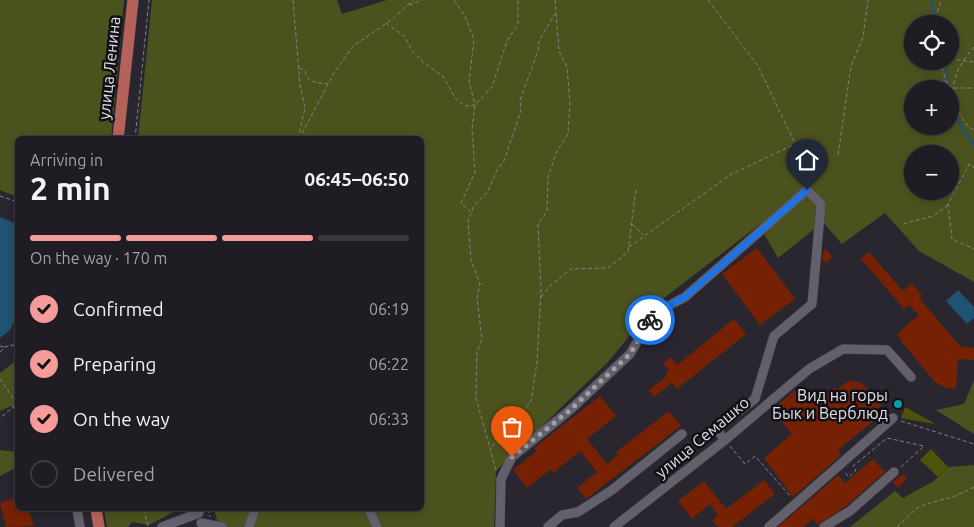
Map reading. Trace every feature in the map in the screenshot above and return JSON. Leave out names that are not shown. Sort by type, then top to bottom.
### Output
[{"type":"main road","name":"улица Ленина","points":[[118,136],[133,0]]},
{"type":"main road","points":[[96,511],[99,527]]},
{"type":"street","points":[[500,527],[501,479],[512,457],[570,410],[630,354],[653,314],[685,297],[807,190],[821,204],[812,304],[774,336],[755,400],[716,429],[725,440]]},
{"type":"street","name":"улица Семашко","points":[[614,527],[725,440],[809,369],[843,349],[887,350],[911,377]]},
{"type":"street","points":[[769,527],[893,418]]},
{"type":"street","points":[[548,527],[562,515],[578,512],[612,490],[682,434]]},
{"type":"street","points":[[824,527],[850,510],[894,472]]},
{"type":"street","points":[[77,511],[80,527]]},
{"type":"street","points":[[162,527],[198,511],[202,525],[222,527]]},
{"type":"street","points":[[249,527],[254,511]]},
{"type":"street","points":[[370,511],[377,527]]},
{"type":"path","points":[[135,136],[149,0]]},
{"type":"path","points":[[293,0],[299,68],[305,108],[299,136]]},
{"type":"path","points":[[300,136],[334,73],[353,46],[386,24],[413,0]]},
{"type":"path","points":[[408,5],[422,0]]},
{"type":"path","points":[[454,0],[465,16],[474,40],[469,82],[475,106],[472,129],[475,172],[461,202],[472,212]]},
{"type":"path","points":[[386,24],[405,37],[412,50],[424,63],[443,76],[455,98],[465,106],[475,106],[492,87],[507,41],[518,24],[518,0]]},
{"type":"path","points":[[491,447],[507,435],[531,401],[537,362],[541,298],[538,224],[547,211],[548,177],[553,161],[568,134],[570,103],[567,67],[559,51],[555,0]]},
{"type":"path","points":[[708,0],[758,66],[795,144],[816,179],[807,190]]},
{"type":"path","points":[[838,155],[850,66],[863,36],[868,0]]},
{"type":"path","points":[[936,15],[941,1]]},
{"type":"path","points":[[496,471],[491,447],[476,398],[477,351],[482,340],[477,297],[480,284],[471,260],[468,221],[474,206],[488,191],[497,170],[504,161],[522,111],[520,100],[538,51],[539,41],[556,12]]},
{"type":"path","points":[[955,80],[962,61],[974,47]]},
{"type":"path","points":[[959,60],[974,62]]},
{"type":"path","points":[[299,68],[305,70],[306,77],[312,82],[329,84]]},
{"type":"path","points":[[959,88],[974,88]]},
{"type":"path","points":[[959,113],[969,128],[974,130]]},
{"type":"path","points":[[629,247],[730,175],[795,144]]},
{"type":"path","points":[[903,224],[933,216],[948,204],[970,163],[974,168]]},
{"type":"path","points":[[541,298],[552,284],[571,269],[608,268],[628,252],[636,188]]},
{"type":"path","points":[[0,196],[15,201]]},
{"type":"path","points":[[948,204],[952,239],[974,249]]},
{"type":"path","points":[[632,223],[644,236]]},
{"type":"path","points":[[0,346],[15,346]]},
{"type":"path","points":[[0,352],[5,347]]},
{"type":"path","points":[[0,379],[15,402]]},
{"type":"path","points":[[0,418],[15,405]]},
{"type":"path","points":[[893,418],[974,444]]},
{"type":"path","points":[[843,471],[849,477],[856,470],[852,466],[887,438],[924,446],[894,472]]},
{"type":"path","points":[[725,440],[745,464],[755,456],[796,504]]},
{"type":"path","points":[[897,527],[917,508],[953,498],[974,487]]},
{"type":"path","points":[[144,511],[148,527]]},
{"type":"green space","points":[[0,0],[124,0],[111,136],[15,136],[15,196],[0,190]]},
{"type":"green space","points":[[152,0],[337,0],[342,14],[387,0],[974,0],[974,282],[919,251],[885,213],[842,244],[823,222],[778,258],[759,225],[655,305],[608,362],[496,471],[494,527],[219,527],[215,511],[424,511],[424,136],[138,136]]},
{"type":"green space","points":[[15,362],[15,411],[11,406],[0,411],[0,373]]},
{"type":"green space","points":[[974,380],[974,434],[936,410],[964,404]]},
{"type":"green space","points":[[905,407],[934,423],[934,424],[901,418]]},
{"type":"green space","points":[[931,449],[948,467],[938,477],[920,460]]},
{"type":"green space","points":[[0,450],[15,452],[15,468],[0,476]]},
{"type":"green space","points":[[974,465],[974,527],[850,527],[895,491],[903,498],[934,481],[948,467]]},
{"type":"green space","points":[[104,511],[175,511],[149,525],[132,522],[128,527],[107,527]]},
{"type":"water","points":[[0,217],[15,223],[15,320],[9,331],[0,338]]},
{"type":"water","points":[[958,290],[974,307],[974,318],[967,324],[946,301]]},
{"type":"building","points":[[757,248],[795,299],[760,325],[722,274]]},
{"type":"building","points":[[825,248],[833,257],[826,263],[822,259]]},
{"type":"building","points":[[869,252],[903,291],[912,284],[922,295],[919,298],[960,346],[974,348],[974,360],[958,359],[956,389],[946,388],[935,382],[900,340],[897,334],[919,315],[909,305],[904,309],[861,259]]},
{"type":"building","points":[[734,319],[746,334],[677,389],[672,383],[654,397],[649,390],[667,376],[665,374],[669,370],[663,363],[671,357],[677,365]]},
{"type":"building","points":[[848,381],[860,382],[882,405],[872,413],[872,422],[838,450],[841,455],[793,497],[764,458],[792,434],[772,410],[799,387],[813,404],[835,387],[837,390]]},
{"type":"building","points":[[600,396],[616,416],[587,439],[607,464],[618,455],[616,452],[669,411],[681,426],[586,499],[577,488],[597,472],[580,451],[553,473],[551,469],[527,488],[513,470],[537,451],[534,448]]},
{"type":"building","points":[[873,459],[885,472],[846,506],[818,525],[813,519],[803,527],[778,527],[838,475],[845,483]]},
{"type":"building","points":[[903,474],[907,479],[898,488],[893,482]]},
{"type":"building","points":[[764,480],[775,494],[732,527],[718,527],[712,520],[718,515],[710,504],[692,519],[678,501],[704,481],[726,509]]},
{"type":"building","points":[[15,498],[15,511],[29,511],[34,526],[6,527],[0,503]]},
{"type":"waterway","points":[[931,0],[935,15]]},
{"type":"waterway","points":[[946,70],[947,80]]},
{"type":"waterway","points":[[959,124],[974,146]]},
{"type":"way so far","points":[[512,457],[570,410],[630,354],[650,320]]},
{"type":"place","name":"Вид на горы Бык и Верблюд","points":[[898,404]]},
{"type":"route","points":[[650,320],[653,314],[685,297],[807,190]]}]
